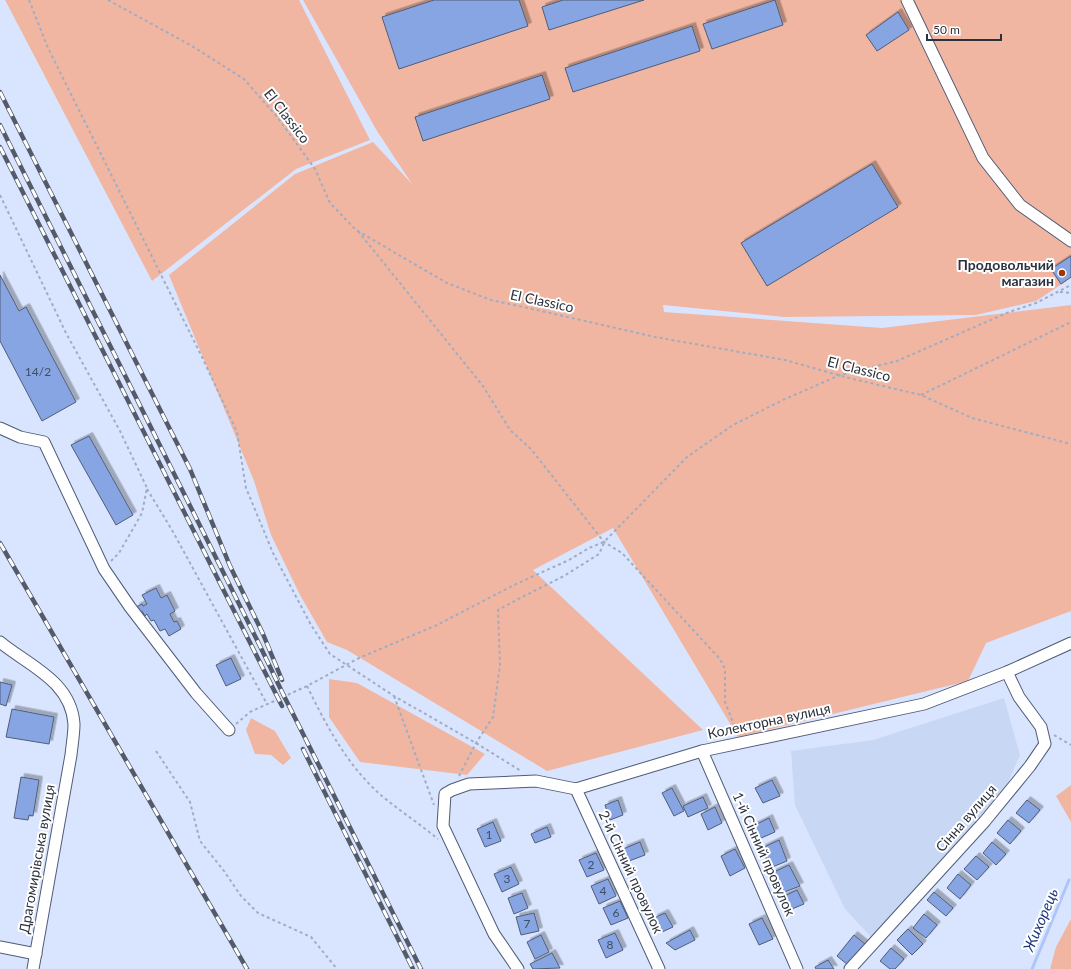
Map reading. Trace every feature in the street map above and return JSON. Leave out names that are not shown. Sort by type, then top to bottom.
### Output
[{"type":"street","points":[[907,0],[983,158],[1020,205],[1071,241]]},
{"type":"street","points":[[0,428],[20,437],[44,442],[104,569],[130,607],[196,693],[229,730]]},
{"type":"street","name":"Драгомирівська вулиця","points":[[0,642],[13,653],[36,666],[58,686],[67,699],[72,712],[74,725],[71,755],[33,969]]},
{"type":"street","name":"Колекторна вулиця","points":[[452,790],[469,784],[536,781],[576,789],[702,751],[924,704],[1007,672],[1071,643]]},
{"type":"street","name":"Сінна вулиця","points":[[850,969],[985,821],[1030,766],[1045,744],[1041,727],[1019,697],[1007,672]]},
{"type":"street","name":"1-й Сінний провулок","points":[[702,751],[797,969]]},
{"type":"street","name":"2-й Сінний провулок","points":[[576,789],[659,969]]},
{"type":"street","points":[[452,790],[445,794],[442,826],[494,934],[518,969]]},
{"type":"street","points":[[0,948],[36,954]]},
{"type":"path","points":[[29,0],[48,48],[198,350],[237,432],[246,488],[274,553],[311,625],[330,654],[345,665],[394,696],[476,743],[536,781]]},
{"type":"path","name":"El Classico","points":[[108,0],[192,46],[244,79],[278,118],[315,169],[330,203],[356,230],[447,283],[491,300],[655,337],[785,360],[921,395],[972,418],[1071,444]]},
{"type":"path","points":[[0,195],[66,333],[120,431],[147,488],[172,530],[267,704]]},
{"type":"path","points":[[356,230],[483,386],[510,430],[531,449],[604,542],[622,553],[720,659],[725,669],[725,702],[734,725],[747,741]]},
{"type":"path","points":[[452,790],[476,743],[492,717],[498,687],[500,665],[498,610],[564,576],[599,554],[604,542],[687,457],[732,425],[783,400],[840,375],[897,361],[1008,312],[1036,303],[1071,285]]},
{"type":"path","points":[[1059,292],[1071,293]]},
{"type":"path","points":[[921,395],[1071,322]]},
{"type":"path","points":[[104,569],[119,553],[142,513],[147,488]]},
{"type":"path","points":[[229,730],[250,712],[307,686],[359,658],[437,625],[514,585],[604,542]]},
{"type":"path","points":[[307,686],[334,736],[355,768],[382,796],[454,851]]},
{"type":"path","points":[[394,696],[434,805]]},
{"type":"path","points":[[1041,727],[1071,746]]},
{"type":"path","points":[[156,751],[190,802],[200,842],[224,871],[241,896],[258,913],[311,937],[337,969]]},
{"type":"shaded area","points":[[5,0],[299,0],[370,140],[296,169],[152,281]]},
{"type":"shaded area","points":[[303,0],[1071,0],[1071,278],[1036,301],[976,315],[784,317],[663,305],[664,312],[882,328],[1071,305],[1071,611],[986,643],[968,681],[738,737],[613,528],[533,570],[703,730],[547,771],[347,650],[327,642],[300,595],[271,535],[254,481],[169,275],[295,174],[373,142],[412,184],[377,131]]},
{"type":"shaded area","points":[[329,679],[357,683],[485,754],[467,775],[360,762],[329,717]]},
{"type":"shaded area","points":[[1004,698],[1020,755],[1004,791],[872,938],[845,909],[795,805],[791,751],[873,740]]},
{"type":"shaded area","points":[[251,718],[275,731],[291,758],[283,765],[271,755],[255,754],[246,730]]},
{"type":"shaded area","points":[[1071,785],[1071,822],[1056,796]]},
{"type":"shaded area","points":[[1071,919],[1071,969],[1050,969],[1056,947]]},
{"type":"building","points":[[434,0],[519,0],[528,26],[399,69],[382,17]]},
{"type":"building","points":[[563,0],[644,0],[549,30],[542,7]]},
{"type":"building","points":[[775,0],[783,25],[712,49],[703,24]]},
{"type":"building","points":[[898,12],[909,30],[877,51],[866,35]]},
{"type":"building","points":[[692,26],[700,51],[573,92],[565,68]]},
{"type":"building","points":[[542,75],[550,99],[423,141],[415,117]]},
{"type":"building","points":[[872,164],[898,207],[767,286],[741,243]]},
{"type":"building","name":"Продовольчий магазин","points":[[1071,256],[1071,277],[1061,284],[1051,269]]},
{"type":"building","points":[[0,275],[19,311],[26,307],[76,402],[42,421],[0,341]]},
{"type":"building","points":[[89,436],[133,515],[116,525],[71,445]]},
{"type":"building","points":[[156,588],[161,598],[167,595],[175,611],[170,614],[174,622],[177,621],[181,629],[169,636],[165,629],[160,631],[154,620],[151,621],[147,614],[145,616],[142,611],[139,612],[136,607],[142,604],[143,606],[147,604],[142,595]]},
{"type":"building","points":[[231,658],[241,679],[226,686],[216,665]]},
{"type":"building","points":[[0,682],[12,685],[6,706],[0,704]]},
{"type":"building","points":[[12,709],[54,717],[49,744],[6,737]]},
{"type":"building","points":[[21,777],[39,780],[33,816],[29,815],[28,820],[14,818]]},
{"type":"building","points":[[772,780],[780,796],[763,803],[755,788]]},
{"type":"building","points":[[672,788],[684,811],[674,816],[662,793]]},
{"type":"building","points":[[703,797],[708,808],[688,817],[683,806]]},
{"type":"building","points":[[618,800],[623,815],[610,820],[605,805]]},
{"type":"building","points":[[1027,800],[1040,810],[1029,823],[1016,813]]},
{"type":"building","points":[[715,807],[722,823],[708,830],[701,814]]},
{"type":"building","points":[[769,818],[775,832],[759,839],[753,826]]},
{"type":"building","points":[[1008,820],[1021,831],[1010,844],[997,833]]},
{"type":"building","points":[[493,822],[501,841],[485,847],[477,829]]},
{"type":"building","points":[[547,827],[551,837],[535,843],[531,834]]},
{"type":"building","points":[[779,840],[787,861],[770,868],[762,848]]},
{"type":"building","points":[[640,842],[645,855],[629,861],[623,849]]},
{"type":"building","points":[[992,842],[1006,854],[996,865],[983,853]]},
{"type":"building","points":[[735,849],[745,868],[730,876],[721,856]]},
{"type":"building","points":[[596,853],[604,870],[587,877],[579,860]]},
{"type":"building","points":[[976,856],[989,867],[977,880],[964,869]]},
{"type":"building","points":[[789,865],[800,886],[782,893],[772,873]]},
{"type":"building","points":[[511,867],[519,884],[502,892],[494,874]]},
{"type":"building","points":[[958,874],[971,885],[960,899],[947,888]]},
{"type":"building","points":[[608,879],[616,896],[599,904],[591,886]]},
{"type":"building","points":[[797,890],[804,904],[787,911],[780,898]]},
{"type":"building","points":[[934,892],[953,908],[946,916],[927,900]]},
{"type":"building","points":[[522,893],[528,908],[514,914],[508,898]]},
{"type":"building","points":[[620,901],[628,918],[611,925],[603,908]]},
{"type":"building","points":[[534,913],[539,931],[521,935],[516,917]]},
{"type":"building","points":[[665,913],[673,927],[662,932],[654,918]]},
{"type":"building","points":[[924,914],[937,925],[926,938],[913,928]]},
{"type":"building","points":[[762,918],[773,939],[759,945],[749,924]]},
{"type":"building","points":[[908,929],[923,944],[912,955],[897,940]]},
{"type":"building","points":[[690,930],[695,940],[675,950],[666,943]]},
{"type":"building","points":[[615,933],[623,950],[606,958],[598,940]]},
{"type":"building","points":[[541,935],[549,952],[535,959],[527,942]]},
{"type":"building","points":[[854,935],[865,944],[848,965],[837,956]]},
{"type":"building","points":[[891,948],[904,959],[895,969],[890,969],[880,961]]},
{"type":"building","points":[[552,953],[560,968],[533,969],[530,964]]},
{"type":"building","points":[[828,960],[834,969],[816,969],[815,967]]},
{"type":"waterway","name":"Жихорець","points":[[1032,969],[1069,880]]},
{"type":"railway","points":[[0,92],[190,469],[230,566],[263,634],[282,680]]},
{"type":"railway","points":[[0,125],[421,969]]},
{"type":"railway","points":[[0,147],[282,706]]},
{"type":"railway","points":[[0,543],[247,969]]},
{"type":"railway","points":[[303,749],[413,969]]},
{"type":"place","name":"Продовольчий магазин","points":[[1062,273]]}]
